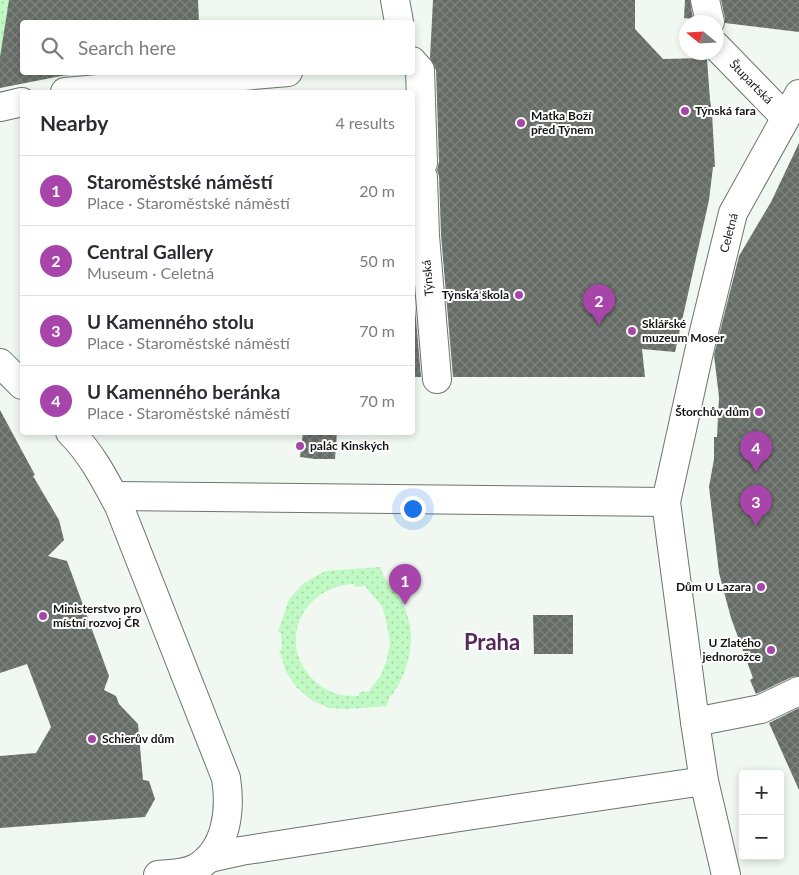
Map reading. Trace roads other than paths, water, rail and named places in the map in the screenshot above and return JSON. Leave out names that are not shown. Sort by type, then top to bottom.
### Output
[{"type":"street","points":[[395,0],[399,20]]},
{"type":"street","points":[[705,0],[708,15]]},
{"type":"street","name":"Štupartská","points":[[724,54],[785,117]]},
{"type":"street","name":"Týnská","points":[[415,64],[420,70],[425,236],[437,379]]},
{"type":"street","points":[[86,90],[254,75]]},
{"type":"street","name":"Celetná","points":[[726,875],[704,782],[666,502],[698,355],[733,213],[799,94]]},
{"type":"street","points":[[0,107],[20,102]]},
{"type":"street","points":[[1,364],[20,383]]},
{"type":"street","points":[[73,435],[99,470],[120,506],[226,778],[229,796],[228,816],[210,867]]},
{"type":"street","points":[[114,496],[666,502]]},
{"type":"street","points":[[695,722],[762,709],[799,690]]},
{"type":"street","points":[[166,874],[210,867],[241,851],[704,782]]},
{"type":"place","name":"Týnská fara","points":[[685,111]]},
{"type":"place","name":"Matka Boží před Týnem","points":[[521,123]]},
{"type":"place","name":"Týnská škola","points":[[519,295]]},
{"type":"place","name":"Central Gallery","points":[[599,325]]},
{"type":"place","name":"Sklářské muzeum Moser","points":[[632,331]]},
{"type":"place","name":"Štorchův dům","points":[[759,412]]},
{"type":"place","name":"palác Kinských","points":[[300,446]]},
{"type":"place","name":"U Kamenného beránka","points":[[756,472]]},
{"type":"place","name":"U Kamenného stolu","points":[[756,526]]},
{"type":"place","name":"Dům U Lazara","points":[[761,587]]},
{"type":"place","name":"Staroměstské náměstí","points":[[405,605]]},
{"type":"place","name":"Ministerstvo pro místní rozvoj ČR","points":[[43,616]]},
{"type":"place","name":"U Zlatého jednorožce","points":[[771,650]]},
{"type":"place","name":"Schierův dům","points":[[92,739]]},
{"type":"district","name":"Praha","points":[[492,642]]}]
